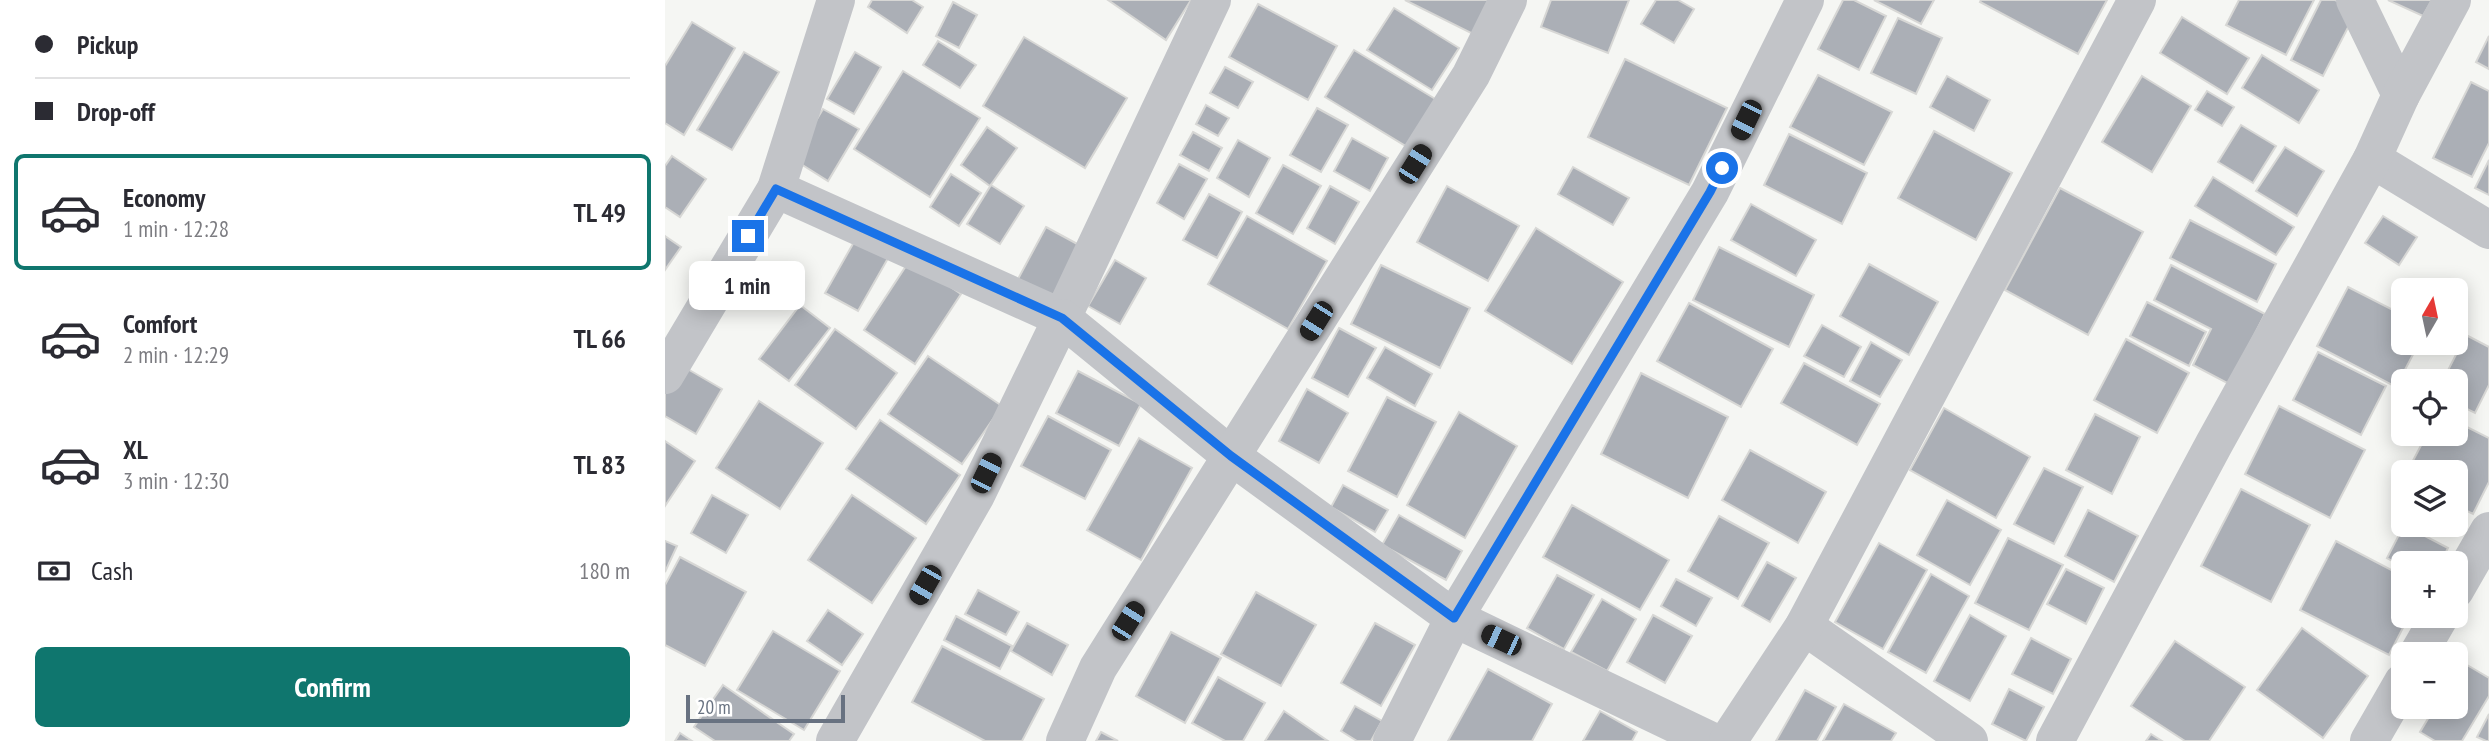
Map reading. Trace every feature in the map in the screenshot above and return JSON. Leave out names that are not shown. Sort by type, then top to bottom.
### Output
[{"type":"street","points":[[665,375],[776,189],[837,0]]},
{"type":"street","points":[[835,741],[976,495],[1212,0]]},
{"type":"street","points":[[1066,741],[1098,668],[1471,75],[1508,0]]},
{"type":"street","points":[[1392,741],[1454,618],[1710,192],[1805,0]]},
{"type":"street","points":[[1728,741],[1804,626],[2137,0]]},
{"type":"street","points":[[2355,0],[2401,95]]},
{"type":"street","points":[[2055,741],[2220,432],[2372,159],[2401,95],[2452,0]]},
{"type":"street","points":[[2372,159],[2489,230]]},
{"type":"street","points":[[776,189],[1062,318],[1231,456],[1454,618],[1711,741]]},
{"type":"street","points":[[2468,567],[2489,531]]},
{"type":"street","points":[[1804,626],[1969,741]]},
{"type":"street","points":[[2369,741],[2391,703]]},
{"type":"building","points":[[872,0],[912,0],[923,7],[907,33],[868,7]]},
{"type":"building","points":[[1108,0],[1191,0],[1166,40]]},
{"type":"building","points":[[1405,0],[1496,0],[1479,37]]},
{"type":"building","points":[[1551,0],[1629,0],[1608,53],[1541,27]]},
{"type":"building","points":[[1656,0],[1678,0],[1694,9],[1674,43],[1641,24]]},
{"type":"building","points":[[1843,0],[1854,0],[1886,16],[1859,70],[1818,49]]},
{"type":"building","points":[[1874,0],[1934,0],[1921,24]]},
{"type":"building","points":[[2107,0],[2078,54],[1980,2]]},
{"type":"building","points":[[2239,0],[2314,0],[2286,55],[2226,25]]},
{"type":"building","points":[[2321,0],[2335,0],[2357,10],[2323,76],[2291,60]]},
{"type":"building","points":[[2388,0],[2432,0],[2423,16]]},
{"type":"building","points":[[953,2],[977,15],[959,48],[936,36]]},
{"type":"building","points":[[1258,4],[1337,46],[1308,100],[1229,57]]},
{"type":"building","points":[[1394,8],[1459,48],[1432,90],[1367,50]]},
{"type":"building","points":[[2182,17],[2249,58],[2227,94],[2160,53]]},
{"type":"building","points":[[1898,18],[1942,38],[1916,94],[1871,73]]},
{"type":"building","points":[[692,22],[735,48],[684,135],[665,123],[665,66]]},
{"type":"building","points":[[2489,36],[2489,69],[2476,62]]},
{"type":"building","points":[[1024,37],[1127,98],[1085,168],[983,106]]},
{"type":"building","points":[[938,41],[976,65],[960,88],[923,65]]},
{"type":"building","points":[[1354,50],[1437,100],[1409,148],[1325,97]]},
{"type":"building","points":[[744,52],[779,72],[732,150],[697,130]]},
{"type":"building","points":[[855,52],[881,67],[854,114],[827,99]]},
{"type":"building","points":[[2262,55],[2319,90],[2299,123],[2242,88]]},
{"type":"building","points":[[1625,59],[1727,108],[1689,185],[1588,137]]},
{"type":"building","points":[[1225,67],[1253,82],[1238,108],[1210,93]]},
{"type":"building","points":[[903,71],[980,118],[930,197],[854,149]]},
{"type":"building","points":[[1818,75],[1892,112],[1864,165],[1790,127]]},
{"type":"building","points":[[1947,76],[1990,100],[1974,131],[1930,107]]},
{"type":"building","points":[[2142,76],[2191,106],[2152,172],[2102,142]]},
{"type":"building","points":[[2471,82],[2489,91],[2489,143],[2472,177],[2433,158]]},
{"type":"building","points":[[2207,91],[2234,107],[2222,126],[2195,110]]},
{"type":"building","points":[[1206,105],[1229,118],[1218,136],[1196,124]]},
{"type":"building","points":[[1317,108],[1348,125],[1321,172],[1290,155]]},
{"type":"building","points":[[823,109],[859,129],[828,181],[793,159]]},
{"type":"building","points":[[2241,125],[2276,146],[2253,183],[2218,162]]},
{"type":"building","points":[[987,127],[1017,148],[990,186],[961,165]]},
{"type":"building","points":[[1934,131],[2012,173],[1976,240],[1898,198]]},
{"type":"building","points":[[1193,132],[1222,148],[1209,171],[1180,155]]},
{"type":"building","points":[[1789,134],[1867,173],[1842,224],[1764,185]]},
{"type":"building","points":[[1352,138],[1388,158],[1370,191],[1334,171]]},
{"type":"building","points":[[1238,140],[1270,158],[1249,197],[1217,178]]},
{"type":"building","points":[[2285,147],[2324,171],[2297,216],[2256,191]]},
{"type":"building","points":[[672,156],[706,179],[680,217],[665,207],[665,166]]},
{"type":"building","points":[[2489,160],[2489,195],[2475,188]]},
{"type":"building","points":[[1179,164],[1207,179],[1184,219],[1157,203]]},
{"type":"building","points":[[1283,165],[1321,186],[1293,234],[1256,213]]},
{"type":"building","points":[[1573,167],[1629,198],[1613,225],[1558,194]]},
{"type":"building","points":[[951,174],[981,193],[959,226],[930,207]]},
{"type":"building","points":[[2213,177],[2294,227],[2276,255],[2195,206]]},
{"type":"building","points":[[991,185],[1024,206],[1000,244],[967,224]]},
{"type":"building","points":[[1330,186],[1359,202],[1335,244],[1307,228]]},
{"type":"building","points":[[1447,186],[1519,226],[1488,281],[1417,242]]},
{"type":"building","points":[[2060,188],[2143,232],[2088,335],[2005,290]]},
{"type":"building","points":[[1209,194],[1242,212],[1217,258],[1183,240]]},
{"type":"building","points":[[1751,204],[1816,240],[1796,276],[1731,240]]},
{"type":"building","points":[[1247,216],[1327,261],[1288,329],[1208,284]]},
{"type":"building","points":[[2383,216],[2417,237],[2399,265],[2365,243]]},
{"type":"building","points":[[2190,220],[2276,264],[2257,302],[2170,258]]},
{"type":"building","points":[[1046,227],[1081,246],[1053,298],[1018,279]]},
{"type":"building","points":[[1536,228],[1623,282],[1572,364],[1485,311]]},
{"type":"building","points":[[858,235],[891,253],[858,311],[825,293]]},
{"type":"building","points":[[665,236],[681,247],[665,270]]},
{"type":"building","points":[[1719,247],[1814,295],[1789,347],[1693,300]]},
{"type":"building","points":[[910,260],[961,294],[915,364],[864,330]]},
{"type":"building","points":[[1115,260],[1146,278],[1120,324],[1088,306]]},
{"type":"building","points":[[1869,264],[1938,302],[1909,355],[1840,316]]},
{"type":"building","points":[[1381,265],[1470,308],[1440,368],[1351,324]]},
{"type":"building","points":[[2171,265],[2265,314],[2229,384],[2193,365],[2211,329],[2154,300]]},
{"type":"building","points":[[2348,287],[2391,309],[2391,355],[2413,355],[2405,369],[2391,369],[2391,384],[2317,346]]},
{"type":"building","points":[[2147,302],[2206,332],[2189,366],[2130,336]]},
{"type":"building","points":[[1689,303],[1773,349],[1741,407],[1657,361]]},
{"type":"building","points":[[800,305],[830,328],[789,381],[759,359]]},
{"type":"building","points":[[1822,325],[1861,347],[1844,377],[1804,356]]},
{"type":"building","points":[[1339,328],[1376,348],[1348,397],[1312,378]]},
{"type":"building","points":[[835,329],[897,373],[856,429],[795,385]]},
{"type":"building","points":[[2468,336],[2489,347],[2489,385],[2475,413],[2468,410],[2468,369],[2449,369],[2456,355],[2468,355]]},
{"type":"building","points":[[2126,339],[2189,373],[2157,433],[2094,400]]},
{"type":"building","points":[[1871,342],[1902,360],[1880,397],[1850,381]]},
{"type":"building","points":[[1385,347],[1432,374],[1415,406],[1367,378]]},
{"type":"building","points":[[2318,352],[2386,386],[2361,435],[2293,400]]},
{"type":"building","points":[[928,356],[1002,406],[962,464],[888,414]]},
{"type":"building","points":[[1804,363],[1880,404],[1857,445],[1781,403]]},
{"type":"building","points":[[679,364],[722,389],[696,434],[665,416],[665,387]]},
{"type":"building","points":[[1078,371],[1141,404],[1119,446],[1056,413]]},
{"type":"building","points":[[1641,373],[1728,417],[1688,498],[1601,454]]},
{"type":"building","points":[[1307,389],[1348,413],[1319,463],[1279,441]]},
{"type":"building","points":[[1387,397],[1436,422],[1397,497],[1348,471]]},
{"type":"building","points":[[759,401],[823,443],[780,509],[716,468]]},
{"type":"building","points":[[2279,406],[2365,450],[2330,518],[2245,474]]},
{"type":"building","points":[[1944,408],[2030,457],[1996,518],[1910,470]]},
{"type":"building","points":[[1459,412],[1517,446],[1465,538],[1407,505]]},
{"type":"building","points":[[2095,414],[2140,437],[2112,494],[2066,470]]},
{"type":"building","points":[[1048,416],[1111,450],[1085,499],[1021,466]]},
{"type":"building","points":[[880,420],[960,475],[926,524],[846,469]]},
{"type":"building","points":[[2468,428],[2489,438],[2489,482],[2473,514],[2468,512],[2468,460],[2413,460],[2421,446],[2468,446]]},
{"type":"building","points":[[1139,438],[1192,468],[1141,560],[1087,530]]},
{"type":"building","points":[[665,441],[695,461],[665,506]]},
{"type":"building","points":[[1750,450],[1826,492],[1798,543],[1722,500]]},
{"type":"building","points":[[2044,468],[2083,487],[2054,544],[2014,524]]},
{"type":"building","points":[[1343,485],[1388,510],[1375,532],[1331,507]]},
{"type":"building","points":[[2241,489],[2310,525],[2271,602],[2201,566]]},
{"type":"building","points":[[712,495],[748,515],[726,553],[691,533]]},
{"type":"building","points":[[852,495],[916,538],[872,603],[808,560]]},
{"type":"building","points":[[1947,500],[2001,530],[1970,585],[1917,555]]},
{"type":"building","points":[[1572,505],[1669,560],[1640,610],[1543,557]]},
{"type":"building","points":[[2088,510],[2138,536],[2114,582],[2065,556]]},
{"type":"building","points":[[1399,515],[1462,551],[1446,580],[1382,545]]},
{"type":"building","points":[[1719,516],[1769,543],[1738,599],[1688,571]]},
{"type":"building","points":[[2398,537],[2427,537],[2448,548],[2446,551],[2391,551],[2391,560],[2387,558]]},
{"type":"building","points":[[2008,538],[2063,565],[2029,630],[1975,603]]},
{"type":"building","points":[[665,541],[677,546],[665,572]]},
{"type":"building","points":[[2336,541],[2391,570],[2391,628],[2403,628],[2396,642],[2391,642],[2389,655],[2300,610]]},
{"type":"building","points":[[1879,543],[1927,570],[1883,649],[1835,622]]},
{"type":"building","points":[[680,557],[746,592],[705,666],[665,645],[665,585]]},
{"type":"building","points":[[1767,562],[1796,578],[1770,622],[1742,606]]},
{"type":"building","points":[[2066,569],[2104,588],[2086,624],[2047,604]]},
{"type":"building","points":[[1931,574],[1969,596],[1926,673],[1888,652]]},
{"type":"building","points":[[1557,575],[1594,595],[1564,649],[1527,628]]},
{"type":"building","points":[[1676,579],[1712,598],[1696,626],[1661,606]]},
{"type":"building","points":[[978,590],[1019,612],[1006,635],[965,614]]},
{"type":"building","points":[[1256,592],[1316,625],[1281,686],[1221,654]]},
{"type":"building","points":[[1602,599],[1636,619],[1607,671],[1571,652]]},
{"type":"building","points":[[828,610],[863,634],[842,665],[807,641]]},
{"type":"building","points":[[1653,615],[1692,636],[1665,683],[1627,662]]},
{"type":"building","points":[[1970,615],[2006,636],[1970,701],[1934,681]]},
{"type":"building","points":[[956,616],[1012,646],[1000,669],[944,640]]},
{"type":"building","points":[[1027,623],[1068,645],[1052,675],[1011,651]]},
{"type":"building","points":[[1375,623],[1415,645],[1381,706],[1341,683]]},
{"type":"building","points":[[2302,628],[2368,676],[2323,738],[2257,690]]},
{"type":"building","points":[[773,631],[840,671],[804,730],[737,690]]},
{"type":"building","points":[[1171,632],[1221,658],[1185,723],[1136,696]]},
{"type":"building","points":[[2031,638],[2071,659],[2053,694],[2012,674]]},
{"type":"building","points":[[2175,641],[2245,687],[2209,741],[2185,741],[2131,706]]},
{"type":"building","points":[[942,646],[1044,699],[1022,741],[985,741],[912,702]]},
{"type":"building","points":[[2468,666],[2489,678],[2489,696],[2462,741],[2435,741],[2420,732],[2428,719],[2468,719]]},
{"type":"building","points":[[1488,669],[1552,704],[1532,741],[1448,741]]},
{"type":"building","points":[[1218,677],[1265,703],[1243,741],[1225,741],[1192,723]]},
{"type":"building","points":[[723,685],[794,734],[789,741],[715,741],[694,727]]},
{"type":"building","points":[[2009,689],[2044,707],[2026,741],[1992,724]]},
{"type":"building","points":[[1805,690],[1836,707],[1817,741],[1776,741]]},
{"type":"building","points":[[1844,704],[1896,733],[1891,741],[1823,741]]},
{"type":"building","points":[[1355,706],[1382,721],[1371,741],[1357,741],[1341,731]]},
{"type":"building","points":[[1284,711],[1328,741],[1265,741]]},
{"type":"building","points":[[1600,711],[1637,732],[1632,741],[1583,741]]},
{"type":"building","points":[[2489,714],[2489,741],[2486,741],[2477,737]]},
{"type":"building","points":[[1101,732],[1118,741],[1096,741]]},
{"type":"building","points":[[680,733],[692,741],[675,741]]},
{"type":"building","points":[[2151,734],[2162,741],[2146,741]]},
{"type":"route","points":[[748,236],[776,189],[1062,318],[1231,456],[1454,618],[1722,168]]}]
